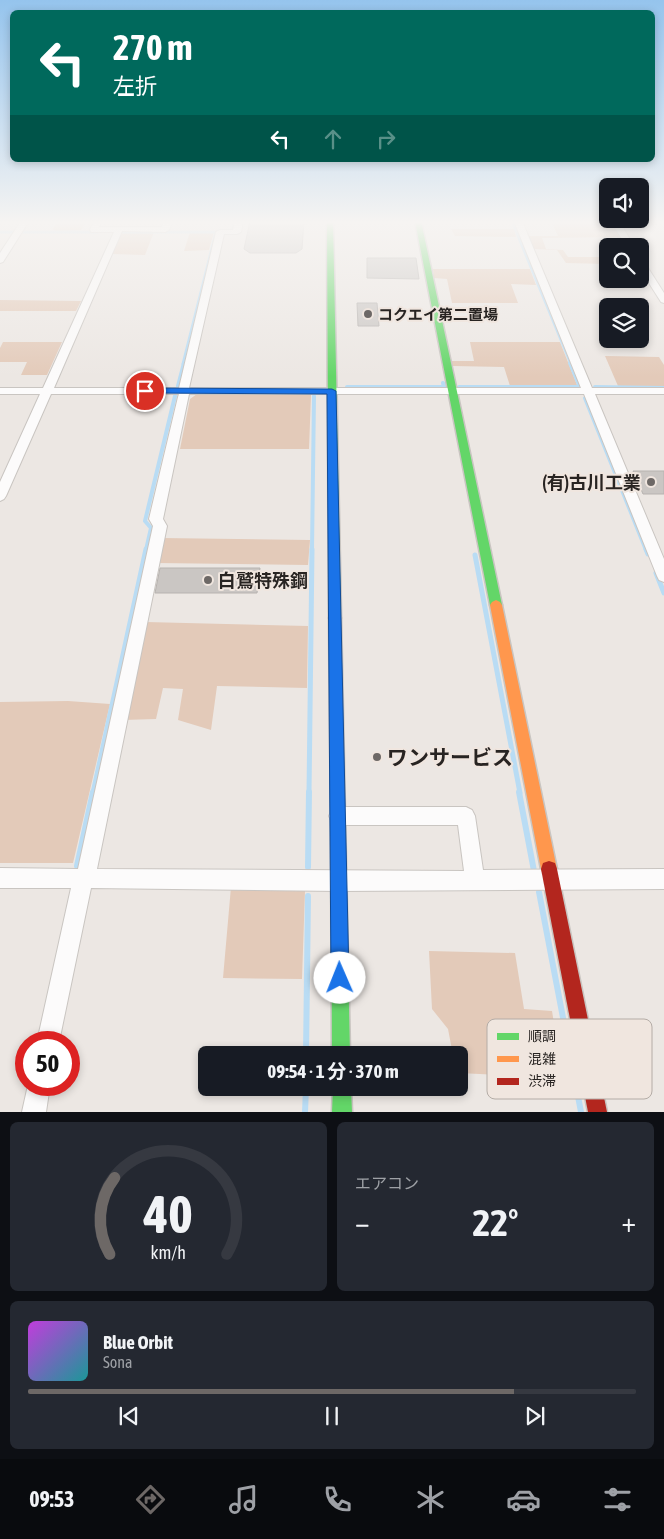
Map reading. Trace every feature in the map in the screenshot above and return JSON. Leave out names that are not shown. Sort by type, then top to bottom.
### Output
[{"type":"street","points":[[0,496],[100,273]]},
{"type":"street","points":[[50,1031],[160,526],[156,519],[184,397],[194,339],[210,273]]},
{"type":"street","points":[[331,273],[341,1046]]},
{"type":"street","points":[[428,273],[579,1019]]},
{"type":"street","points":[[539,273],[664,576]]},
{"type":"street","points":[[649,276],[664,300]]},
{"type":"street","points":[[0,391],[664,391]]},
{"type":"street","points":[[338,816],[466,816],[474,880]]},
{"type":"street","points":[[0,878],[339,881],[664,880]]},
{"type":"street","points":[[34,1112],[37,1096]]},
{"type":"street","points":[[342,1096],[342,1112]]},
{"type":"street","points":[[595,1099],[598,1112]]},
{"type":"shaded area","points":[[433,273],[531,273],[536,285],[511,284],[518,303],[452,303],[447,279],[434,278]]},
{"type":"shaded area","points":[[0,300],[81,301],[76,311],[0,311]]},
{"type":"shaded area","points":[[3,342],[62,342],[47,375],[21,375],[27,362],[0,362],[0,348]]},
{"type":"shaded area","points":[[470,342],[560,342],[577,385],[510,386],[504,367],[453,366],[451,361],[474,361]]},
{"type":"shaded area","points":[[605,356],[659,357],[664,365],[664,386],[618,386]]},
{"type":"shaded area","points":[[197,394],[311,395],[309,449],[180,449],[190,399]]},
{"type":"shaded area","points":[[161,538],[310,540],[308,565],[156,563]]},
{"type":"shaded area","points":[[146,622],[308,626],[307,688],[217,686],[211,730],[178,720],[183,689],[163,688],[156,719],[123,720]]},
{"type":"shaded area","points":[[68,701],[110,704],[73,863],[0,863],[0,702]]},
{"type":"shaded area","points":[[231,887],[305,891],[302,979],[223,978]]},
{"type":"shaded area","points":[[429,951],[515,953],[524,1009],[552,1011],[553,1019],[487,1019],[487,1074],[468,1073],[468,1046],[451,1046],[448,1029],[432,1009]]},
{"type":"building","points":[[367,273],[418,273],[419,279],[367,278]]},
{"type":"building","name":"コクエイ第二置場","points":[[357,303],[377,303],[379,326],[358,326]]},
{"type":"building","name":"(有)古川工業","points":[[633,471],[664,471],[664,494],[643,494]]},
{"type":"building","name":"白鷲特殊鋼","points":[[160,568],[260,568],[257,593],[155,593]]},
{"type":"waterway","points":[[183,364],[206,273]]},
{"type":"waterway","points":[[533,273],[571,364]]},
{"type":"waterway","points":[[178,386],[184,363]]},
{"type":"waterway","points":[[459,387],[580,387],[570,363]]},
{"type":"waterway","points":[[347,387],[444,387],[443,383]]},
{"type":"waterway","points":[[595,387],[664,388]]},
{"type":"waterway","points":[[146,550],[151,528],[145,521],[175,396]]},
{"type":"waterway","points":[[312,550],[314,396]]},
{"type":"waterway","points":[[585,398],[646,550]]},
{"type":"waterway","points":[[93,793],[146,549]]},
{"type":"waterway","points":[[309,793],[312,549]]},
{"type":"waterway","points":[[646,549],[648,554]]},
{"type":"waterway","points":[[475,555],[520,793]]},
{"type":"waterway","points":[[656,573],[664,593]]},
{"type":"waterway","points":[[77,866],[93,792]]},
{"type":"waterway","points":[[308,867],[309,792]]},
{"type":"waterway","points":[[519,792],[534,871]]},
{"type":"waterway","points":[[539,892],[563,1019]]},
{"type":"waterway","points":[[306,1046],[308,896]]},
{"type":"waterway","points":[[305,1112],[306,1096]]},
{"type":"waterway","points":[[579,1099],[581,1112]]},
{"type":"traffic: fast","points":[[331,273],[335,618]]},
{"type":"traffic: fast","points":[[429,273],[496,605]]},
{"type":"traffic: fast","points":[[338,819],[341,1046]]},
{"type":"traffic: fast","points":[[342,1096],[342,1112]]},
{"type":"traffic: slow","points":[[496,605],[549,869]]},
{"type":"traffic: slow","points":[[335,618],[338,819]]},
{"type":"traffic: jam","points":[[549,869],[579,1019]]},
{"type":"traffic: jam","points":[[595,1099],[598,1112]]},
{"type":"place","name":"コクエイ第二置場","points":[[368,314]]},
{"type":"place","name":"(有)古川工業","points":[[651,482]]},
{"type":"place","name":"白鷲特殊鋼","points":[[208,580]]},
{"type":"place","name":"ワンサービス","points":[[377,757]]},
{"type":"route","points":[[145,391],[332,391],[340,978]]}]
